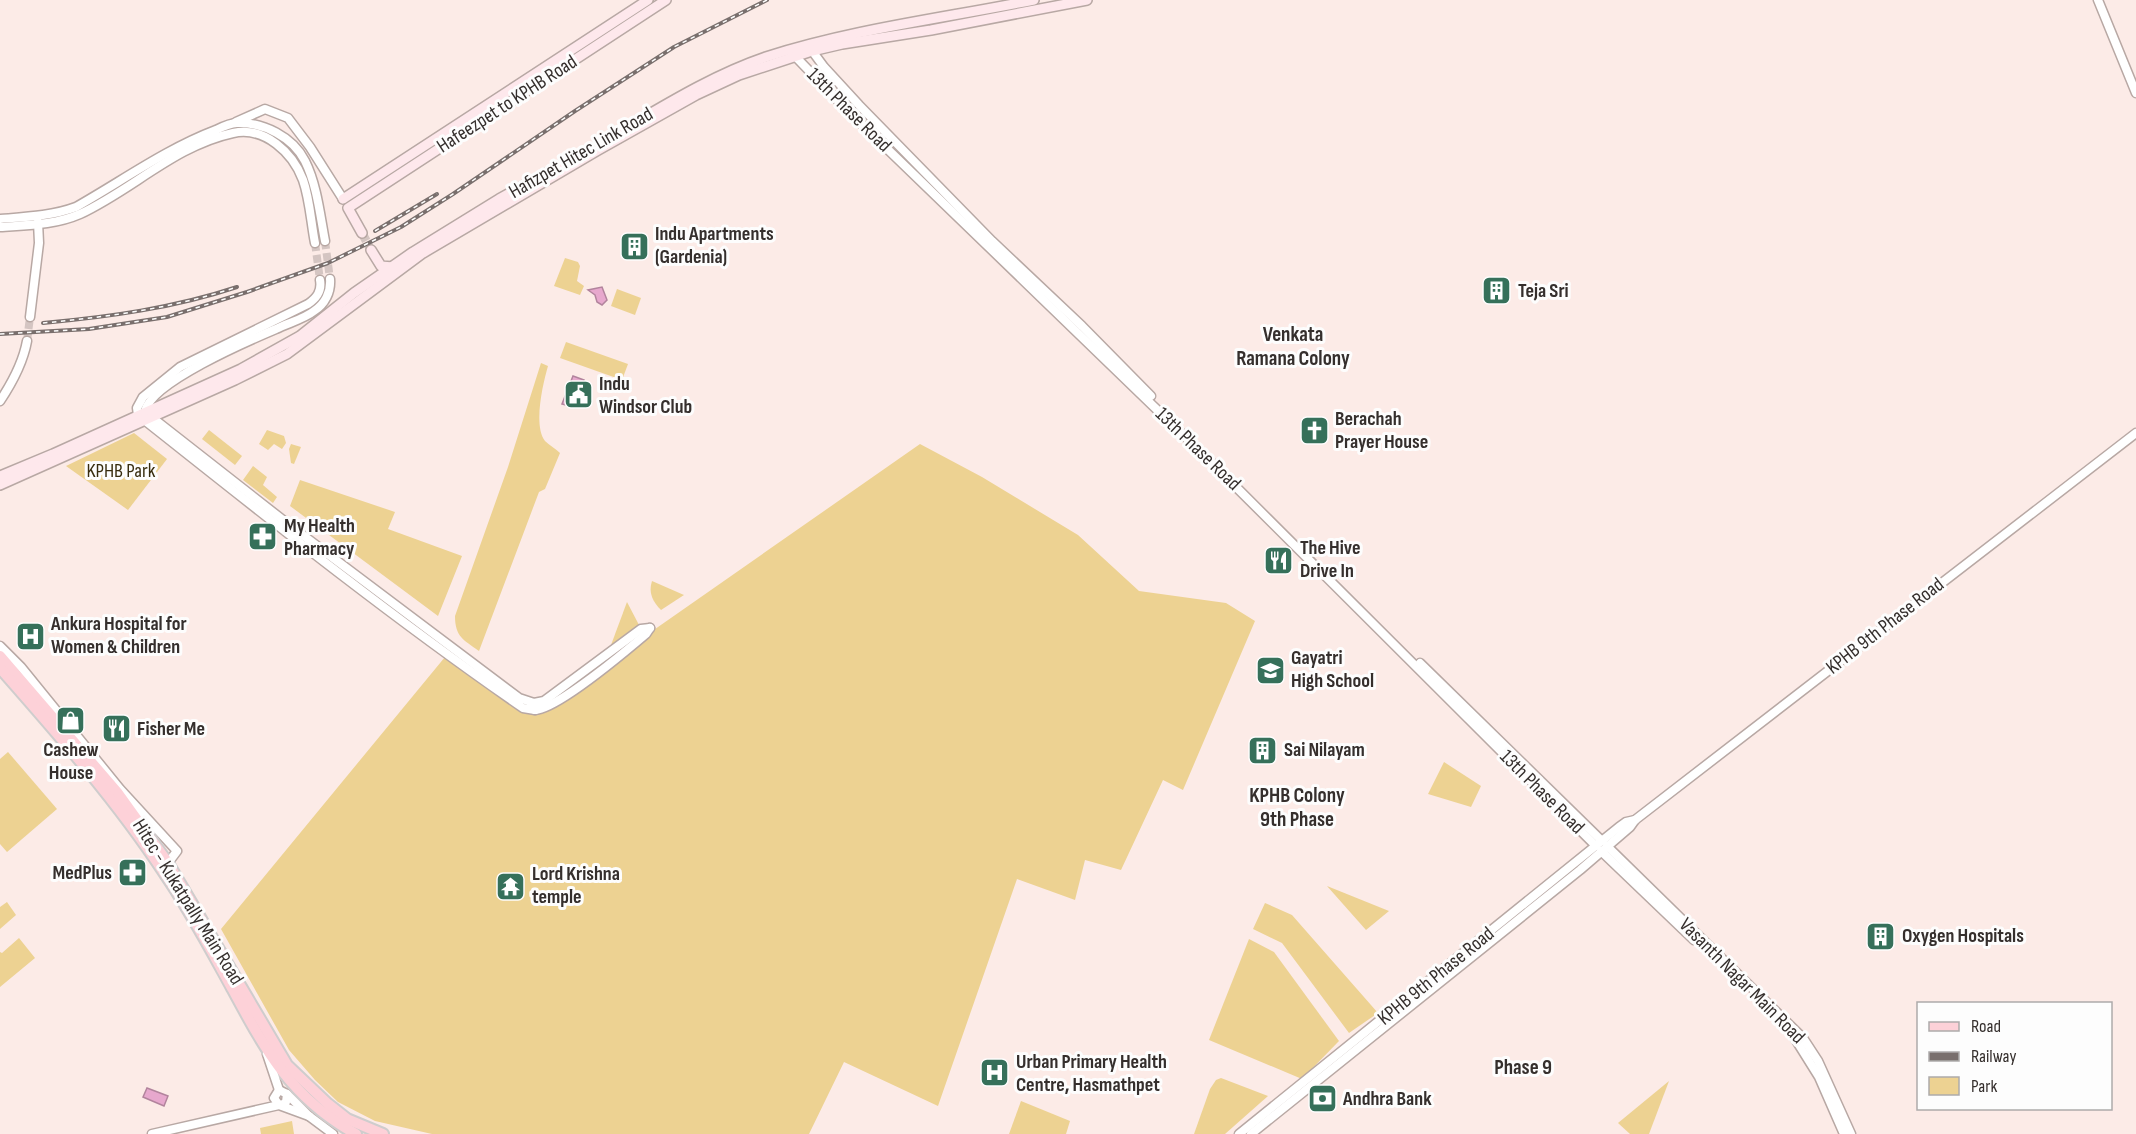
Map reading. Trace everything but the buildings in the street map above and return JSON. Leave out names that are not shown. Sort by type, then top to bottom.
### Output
[{"type":"main road","points":[[362,233],[345,204],[648,0]]},
{"type":"main road","name":"Hafeezpet to KPHB Road","points":[[345,204],[666,0]]},
{"type":"main road","points":[[0,476],[235,380],[287,354],[423,253],[696,95],[739,75],[793,53],[841,40],[1034,0]]},
{"type":"main road","points":[[841,40],[931,30],[1087,0]]},
{"type":"main road","name":"Hafizpet Hitec Link Road","points":[[144,416],[241,369],[300,336],[354,293],[413,252],[499,199],[694,88],[740,67],[793,53]]},
{"type":"main road","points":[[371,250],[381,266],[393,266]]},
{"type":"main road","points":[[0,485],[144,416]]},
{"type":"main road","name":"Hitec - Kukatpally Main Road","points":[[0,656],[117,792],[168,863],[287,1065],[347,1119],[382,1134]]},
{"type":"main road","points":[[0,668],[104,790],[165,874],[266,1050],[310,1102],[337,1124],[356,1134]]},
{"type":"street","points":[[2098,0],[2136,93]]},
{"type":"street","name":"13th Phase Road","points":[[810,48],[854,100],[992,241],[1082,326],[1142,391]]},
{"type":"street","name":"13th Phase Road","points":[[793,53],[845,108],[1142,391],[1602,846]]},
{"type":"street","points":[[845,108],[854,100]]},
{"type":"street","points":[[0,219],[38,223],[76,207],[197,137],[265,109],[288,118],[310,147],[345,204]]},
{"type":"street","points":[[235,122],[264,127],[275,132],[300,153],[314,186],[325,241]]},
{"type":"street","points":[[0,227],[65,220],[201,144],[235,132],[264,137],[275,143],[291,158],[303,182],[315,243]]},
{"type":"street","points":[[38,223],[39,243],[29,317],[36,243],[38,223]]},
{"type":"street","points":[[25,225],[31,230],[36,243]]},
{"type":"street","points":[[144,416],[146,406],[154,396],[197,367],[228,350],[314,312],[326,298],[330,279]]},
{"type":"street","points":[[320,280],[319,293],[308,304],[180,367],[143,397],[137,408],[230,484],[519,698],[535,707],[549,707],[586,681],[646,634],[650,628],[640,629],[535,707]]},
{"type":"street","points":[[0,396],[22,354],[26,340],[24,354],[10,386],[0,401]]},
{"type":"street","name":"KPHB 9th Phase Road","points":[[1239,1134],[1622,830],[1626,822],[1635,820],[2136,433]]},
{"type":"street","points":[[0,646],[21,667],[120,789],[177,852],[168,863]]},
{"type":"street","name":"KPHB 9th Phase Road","points":[[1251,1134],[1602,846]]},
{"type":"street","name":"Vasanth Nagar Main Road","points":[[1602,846],[1798,1041],[1819,1077],[1844,1134]]},
{"type":"street","name":"Vasanth Nagar Main Road","points":[[1602,846],[1803,1038],[1818,1060],[1851,1134]]},
{"type":"street","points":[[152,1134],[286,1102],[280,1094],[266,1050]]},
{"type":"street","points":[[280,1094],[274,1101],[279,1105],[309,1116]]},
{"type":"street","points":[[258,1108],[280,1094]]},
{"type":"street","points":[[280,1094],[333,1134]]},
{"type":"green space","points":[[565,258],[578,262],[580,266],[577,281],[584,286],[580,295],[554,286]]},
{"type":"green space","points":[[617,289],[641,298],[635,315],[611,306]]},
{"type":"green space","points":[[566,342],[628,364],[622,380],[560,358]]},
{"type":"green space","points":[[541,363],[548,366],[540,404],[541,434],[545,441],[560,453],[545,489],[539,492],[479,651],[465,641],[459,633],[455,616],[508,467]]},
{"type":"green space","points":[[209,430],[242,456],[235,465],[202,439]]},
{"type":"green space","points":[[267,430],[284,436],[286,443],[282,449],[274,444],[268,450],[259,444]]},
{"type":"green space","name":"KPHB Park","points":[[134,433],[167,459],[128,510],[66,466]]},
{"type":"green space","points":[[291,444],[301,447],[294,464],[291,463],[289,449]]},
{"type":"green space","points":[[920,444],[982,477],[1078,535],[1139,591],[1226,603],[1255,621],[1183,790],[1163,780],[1121,870],[1085,860],[1075,900],[1017,879],[938,1106],[844,1062],[809,1134],[432,1134],[375,1121],[338,1102],[289,1050],[221,929],[445,657],[532,715]]},
{"type":"green space","points":[[253,466],[267,477],[263,485],[277,497],[273,503],[243,480]]},
{"type":"green space","points":[[300,480],[395,512],[388,529],[462,556],[438,616],[290,506]]},
{"type":"green space","points":[[652,581],[684,595],[661,610],[652,597]]},
{"type":"green space","points":[[627,602],[639,625],[611,645]]},
{"type":"green space","points":[[8,752],[57,809],[7,852],[0,844],[0,759]]},
{"type":"green space","points":[[1444,762],[1481,786],[1471,807],[1428,794]]},
{"type":"green space","points":[[1327,886],[1389,911],[1366,930]]},
{"type":"green space","points":[[7,902],[16,915],[0,929],[0,907]]},
{"type":"green space","points":[[1265,903],[1292,915],[1378,1013],[1349,1033],[1282,943],[1253,929]]},
{"type":"green space","points":[[19,938],[35,958],[0,987],[0,952],[2,953]]},
{"type":"green space","points":[[1249,939],[1274,952],[1339,1041],[1302,1079],[1209,1040]]},
{"type":"green space","points":[[1221,1078],[1268,1096],[1225,1134],[1194,1134],[1210,1089],[1216,1080]]},
{"type":"green space","points":[[1669,1081],[1649,1134],[1630,1134],[1618,1123]]},
{"type":"green space","points":[[1021,1101],[1070,1121],[1066,1134],[1009,1134]]},
{"type":"green space","points":[[292,1121],[294,1134],[261,1134],[260,1128]]},
{"type":"shaded area","points":[[602,287],[607,300],[602,305],[588,290]]},
{"type":"shaded area","points":[[573,376],[584,380],[574,407],[562,404]]},
{"type":"shaded area","points":[[147,1088],[168,1096],[164,1106],[143,1097]]},
{"type":"tunnel","points":[[362,233],[371,250]]},
{"type":"tunnel","points":[[325,241],[330,279]]},
{"type":"tunnel","points":[[315,243],[320,280]]},
{"type":"tunnel","points":[[27,341],[30,317]]},
{"type":"railway","points":[[0,334],[89,329],[167,317],[328,263],[401,227],[674,47],[767,0]]},
{"type":"railway","points":[[375,231],[437,194]]},
{"type":"railway","points":[[43,323],[141,311],[189,301],[237,287]]},
{"type":"place","name":"Indu Apartments (Gardenia)","points":[[634,246]]},
{"type":"place","name":"Teja Sri","points":[[1497,291]]},
{"type":"place","name":"Indu Windsor Club","points":[[578,395]]},
{"type":"place","name":"Berachah Prayer House","points":[[1314,431]]},
{"type":"place","name":"My Health Pharmacy","points":[[263,537]]},
{"type":"place","name":"The Hive Drive In","points":[[1279,560]]},
{"type":"place","name":"Ankura Hospital for Women & Children","points":[[30,636]]},
{"type":"place","name":"Gayatri High School","points":[[1270,670]]},
{"type":"place","name":"Cashew House","points":[[71,720]]},
{"type":"place","name":"Fisher Me","points":[[116,729]]},
{"type":"place","name":"Sai Nilayam","points":[[1263,750]]},
{"type":"place","name":"MedPlus","points":[[133,873]]},
{"type":"place","name":"Lord Krishna temple","points":[[511,886]]},
{"type":"place","name":"Oxygen Hospitals","points":[[1881,936]]},
{"type":"place","name":"Urban Primary Health Centre, Hasmathpet","points":[[995,1073]]},
{"type":"place","name":"Andhra Bank","points":[[1322,1099]]},
{"type":"district","name":"Venkata Ramana Colony","points":[[1293,346]]},
{"type":"district","name":"KPHB Colony 9th Phase","points":[[1297,807]]},
{"type":"district","name":"Phase 9","points":[[1523,1067]]}]
